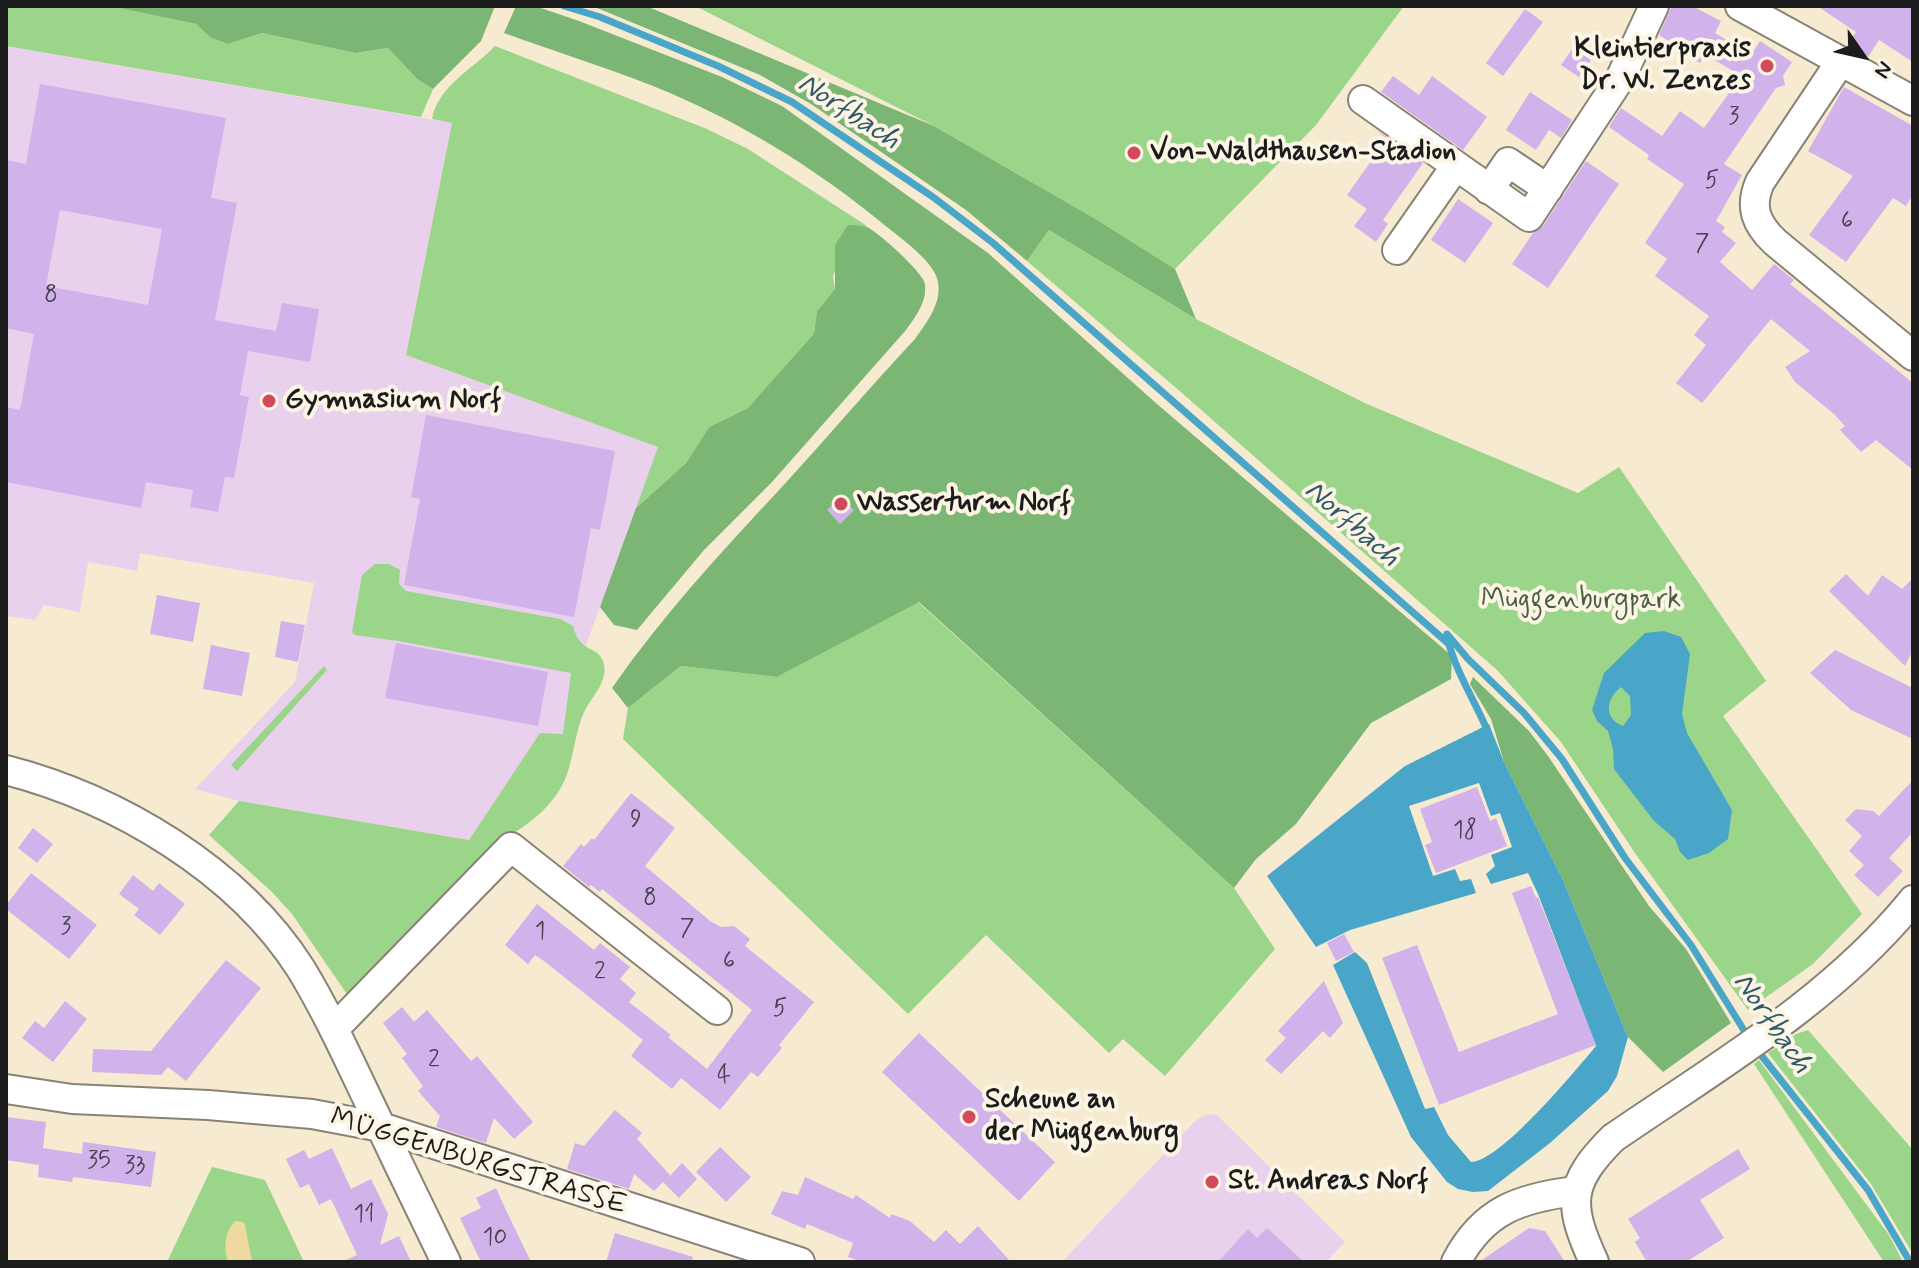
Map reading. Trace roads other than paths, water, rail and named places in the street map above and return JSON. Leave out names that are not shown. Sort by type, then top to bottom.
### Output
[{"type":"street","points":[[1363,100],[1529,217],[1621,77],[1654,6]]},
{"type":"street","points":[[1740,6],[1913,101]]},
{"type":"street","points":[[1841,61],[1760,182],[1755,193],[1755,214],[1759,224],[1775,242],[1913,356]]},
{"type":"street","points":[[1397,250],[1455,167]]},
{"type":"street","points":[[6,770],[103,804],[183,850],[247,906],[283,945],[334,1029],[446,1262]]},
{"type":"street","points":[[334,1029],[511,847],[717,1010]]},
{"type":"street","points":[[1594,1262],[1580,1230],[1575,1191],[1591,1161],[1613,1138],[1801,1008],[1877,940],[1913,900]]},
{"type":"street","name":"MÜGGENBURGSTRASSE","points":[[6,1089],[72,1099],[208,1105],[312,1114],[381,1127],[800,1262]]},
{"type":"street","points":[[1456,1262],[1468,1241],[1481,1227],[1511,1205],[1542,1195],[1575,1191]]},
{"type":"water","points":[[1664,631],[1681,637],[1690,654],[1682,714],[1687,733],[1732,810],[1728,839],[1709,853],[1688,860],[1680,852],[1675,839],[1654,821],[1614,769],[1608,731],[1597,721],[1592,710],[1604,673],[1645,633]],"holes":[[[1621,687],[1630,696],[1631,715],[1623,726],[1612,718],[1610,703]]]},
{"type":"water","points":[[1489,724],[1504,762],[1563,880],[1628,1037],[1617,1076],[1608,1091],[1550,1143],[1488,1191],[1473,1192],[1458,1189],[1447,1182],[1411,1137],[1333,965],[1355,952],[1367,963],[1425,1109],[1434,1107],[1448,1135],[1471,1162],[1484,1158],[1518,1132],[1596,1046],[1528,873],[1491,884],[1486,874],[1495,866],[1491,855],[1512,847],[1500,813],[1491,816],[1479,783],[1409,806],[1433,876],[1455,869],[1460,881],[1471,879],[1476,893],[1350,930],[1316,947],[1267,876],[1405,766]]},
{"type":"waterway","name":"Norfbach","points":[[564,6],[600,17],[718,66],[792,102],[933,197],[993,243],[1450,645],[1447,634],[1468,659],[1524,713],[1562,759],[1625,858],[1691,945],[1750,1040]]},
{"type":"waterway","points":[[1448,641],[1488,732]]},
{"type":"waterway","name":"Norfbach","points":[[1757,1050],[1868,1190],[1910,1262]]},
{"type":"place","name":"Kleintierpraxis Dr. W. Zenzes","points":[[1767,66]]},
{"type":"place","name":"Von-Waldthausen-Stadion","points":[[1134,153]]},
{"type":"place","name":"Gymnasium Norf","points":[[269,401]]},
{"type":"place","name":"Wasserturm Norf","points":[[841,504]]},
{"type":"place","name":"Scheune an der Müggenburg","points":[[969,1117]]},
{"type":"place","name":"St. Andreas Norf","points":[[1212,1182]]},
{"type":"park label","name":"Müggenburgpark","points":[[1581,601]]}]
